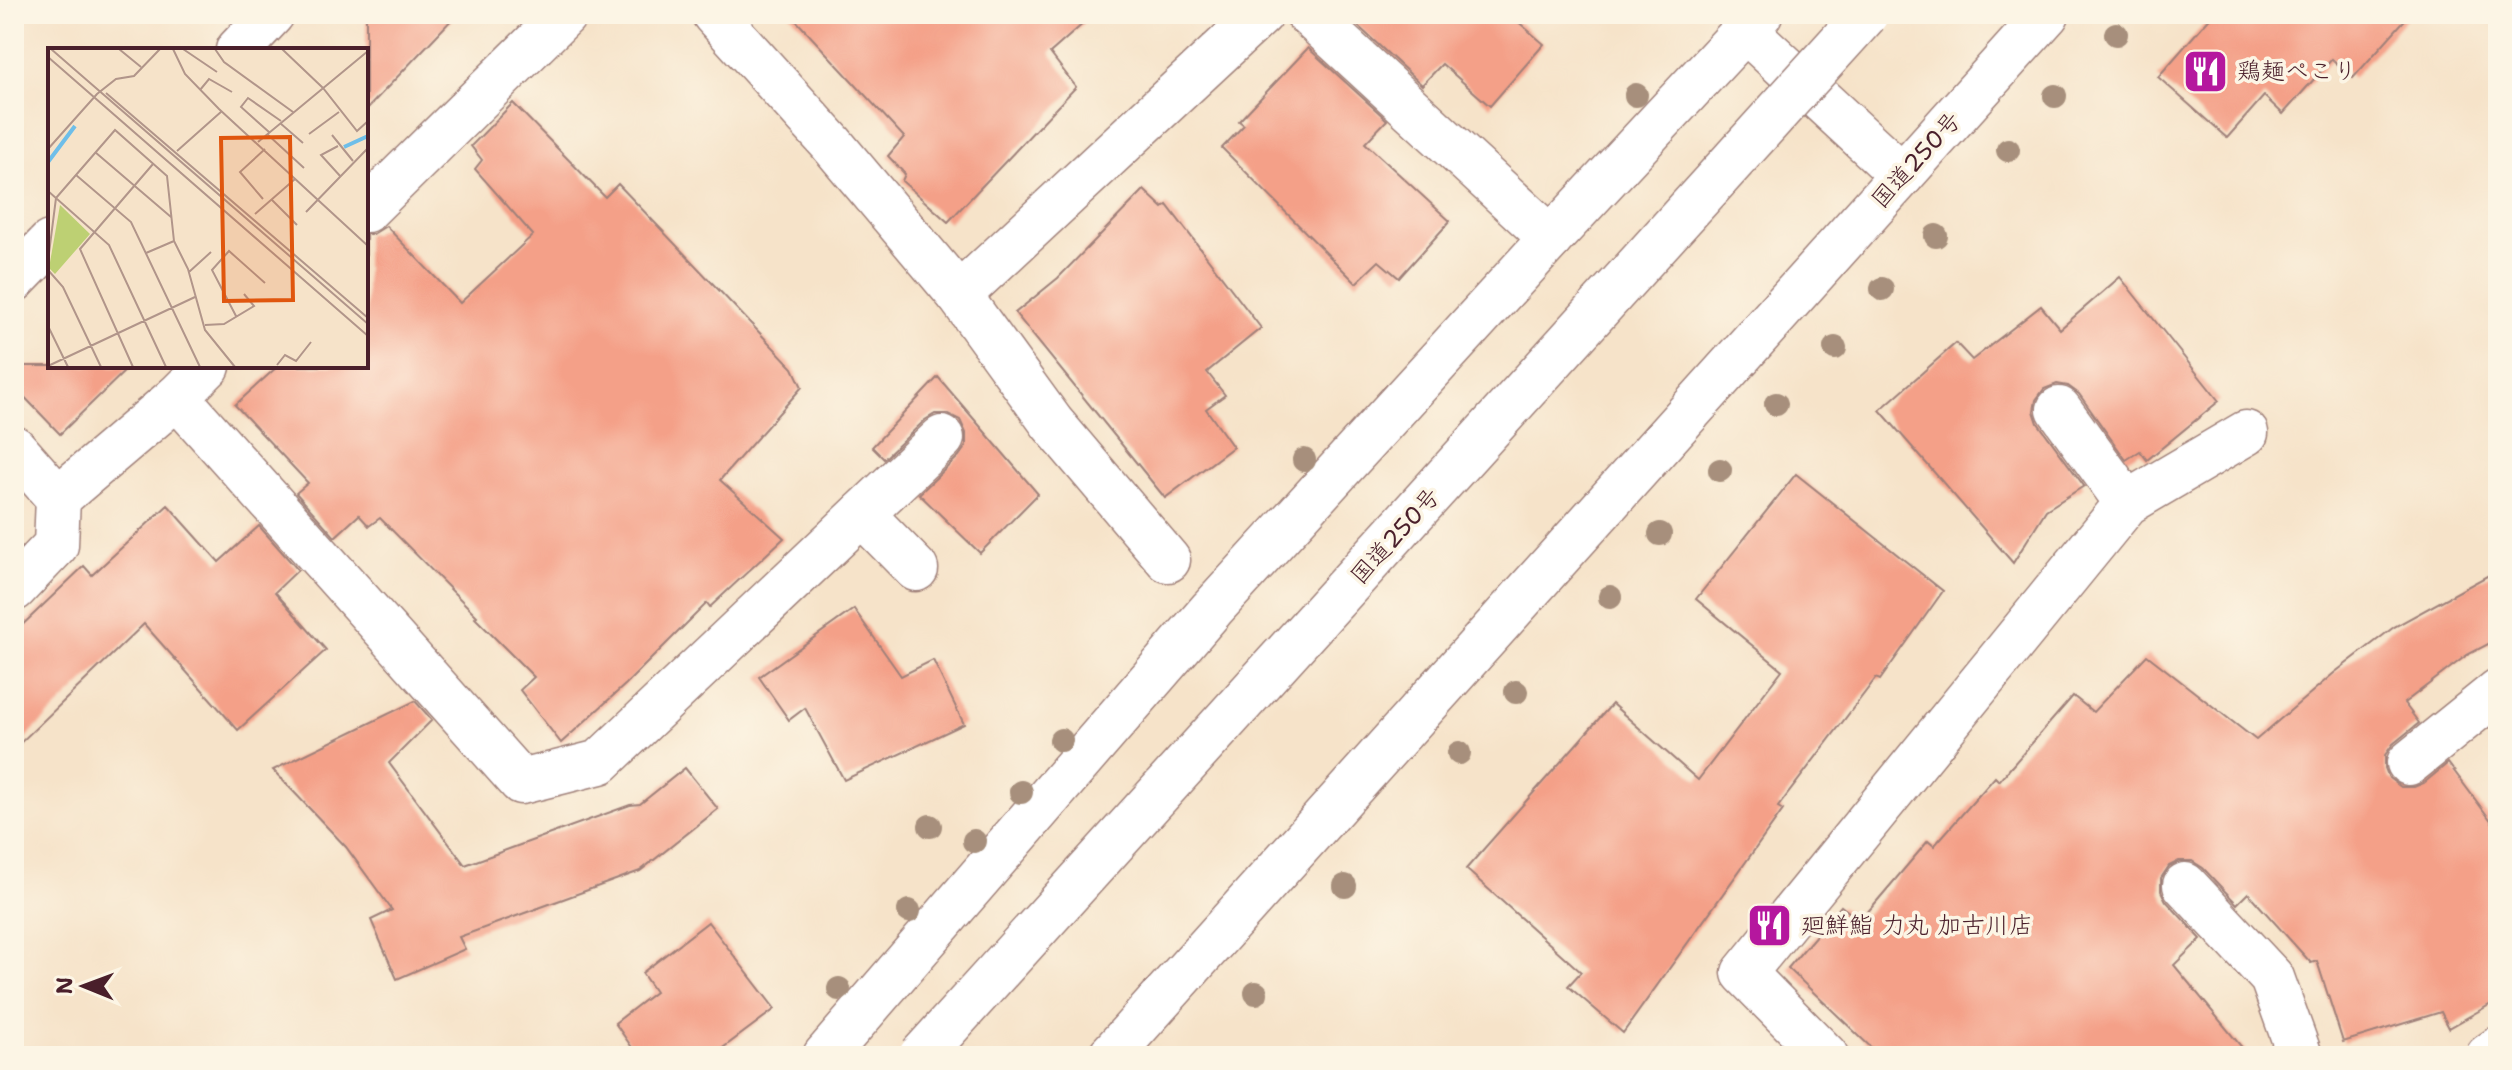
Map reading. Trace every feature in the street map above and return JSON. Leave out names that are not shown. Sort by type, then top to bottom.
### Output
[{"type":"main road","points":[[240,48],[272,14]]},
{"type":"main road","points":[[368,208],[565,14]]},
{"type":"main road","points":[[714,14],[831,143],[959,295],[1052,423],[1168,560]]},
{"type":"main road","points":[[959,295],[1261,14]]},
{"type":"main road","points":[[1308,14],[1551,238]]},
{"type":"main road","name":"国道250号","points":[[921,1056],[1866,14]]},
{"type":"main road","name":"国道250号","points":[[1110,1056],[2047,14]]},
{"type":"main road","points":[[825,1056],[1212,609],[1753,22],[1902,175]]},
{"type":"main road","points":[[14,280],[48,245]]},
{"type":"main road","points":[[58,498],[177,397],[206,368]]},
{"type":"main road","points":[[177,397],[521,782],[600,762],[942,438]]},
{"type":"main road","points":[[2059,409],[2127,503]]},
{"type":"main road","points":[[1826,1056],[1744,973],[2127,503],[2246,433]]},
{"type":"main road","points":[[14,448],[58,498],[56,545],[14,589]]},
{"type":"main road","points":[[862,514],[916,569]]},
{"type":"main road","points":[[2409,763],[2498,691]]},
{"type":"main road","points":[[2185,885],[2272,978],[2300,1056]]},
{"type":"main road","points":[[2488,1056],[2498,1049]]},
{"type":"building","points":[[366,14],[457,14],[368,108]]},
{"type":"building","points":[[790,14],[1094,14],[1050,53],[1076,87],[948,222],[902,181],[905,174],[888,156],[904,137]]},
{"type":"building","points":[[1345,14],[1509,14],[1544,44],[1490,106],[1442,64],[1422,85]]},
{"type":"building","points":[[2213,14],[2410,14],[2353,78],[2332,59],[2283,114],[2264,96],[2227,138],[2158,77]]},
{"type":"building","points":[[1308,48],[1387,120],[1365,143],[1450,221],[1399,278],[1379,261],[1356,283],[1222,148],[1244,125],[1239,121]]},
{"type":"building","points":[[513,103],[605,197],[618,184],[793,368],[802,387],[720,480],[784,538],[710,607],[707,603],[626,684],[561,743],[520,690],[534,677],[475,618],[477,616],[380,518],[369,526],[359,515],[335,537],[296,493],[308,483],[235,405],[276,368],[368,368],[368,234],[386,226],[460,303],[533,235],[475,169],[482,160],[471,146]]},
{"type":"building","points":[[1144,190],[1163,208],[1167,205],[1261,328],[1207,372],[1225,395],[1206,409],[1233,447],[1165,498],[1015,313],[1058,278]]},
{"type":"building","points":[[2120,277],[2219,401],[2147,460],[2140,451],[2126,460],[2079,394],[2068,386],[2057,384],[2044,389],[2036,400],[2034,411],[2038,423],[2084,486],[2046,510],[2013,563],[1880,410],[1956,343],[1972,360],[2041,306],[2060,329]]},
{"type":"building","points":[[14,366],[128,368],[60,434],[14,386]]},
{"type":"building","points":[[938,377],[1038,494],[980,553],[919,494],[966,446],[966,433],[960,420],[948,414],[935,414],[884,459],[872,447]]},
{"type":"building","points":[[1796,474],[1943,591],[1880,680],[1876,678],[1778,807],[1783,810],[1623,1033],[1568,986],[1581,972],[1466,869],[1612,704],[1698,780],[1782,670],[1696,599]]},
{"type":"building","points":[[168,505],[219,562],[259,526],[298,570],[275,592],[326,650],[238,730],[144,624],[14,749],[14,633],[84,566],[92,575]]},
{"type":"building","points":[[2498,570],[2498,639],[2467,655],[2404,703],[2419,723],[2393,744],[2385,755],[2389,778],[2401,787],[2424,783],[2448,763],[2498,830],[2498,1000],[2449,1028],[2441,1012],[2343,1042],[2317,961],[2311,963],[2248,893],[2237,904],[2203,868],[2192,861],[2179,861],[2169,866],[2161,878],[2161,891],[2166,901],[2201,939],[2174,965],[2249,1056],[1880,1056],[1788,968],[1841,906],[1860,921],[1928,841],[1934,846],[1995,777],[1999,781],[2073,696],[2093,712],[2147,655],[2256,740],[2334,673],[2394,627]]},
{"type":"building","points":[[854,609],[901,676],[933,660],[964,724],[844,780],[805,708],[789,720],[759,677]]},
{"type":"building","points":[[415,701],[432,720],[389,763],[465,865],[640,804],[685,768],[718,809],[640,871],[459,937],[465,949],[397,979],[371,920],[392,910],[346,847],[273,770]]},
{"type":"building","points":[[708,922],[775,1009],[712,1056],[638,1056],[615,1023],[655,992],[642,973]]},
{"type":"place","name":"鶏麺ぺこり","points":[[2206,71]]},
{"type":"place","name":"廻鮮鮨 力丸 加古川店","points":[[1770,925]]}]
